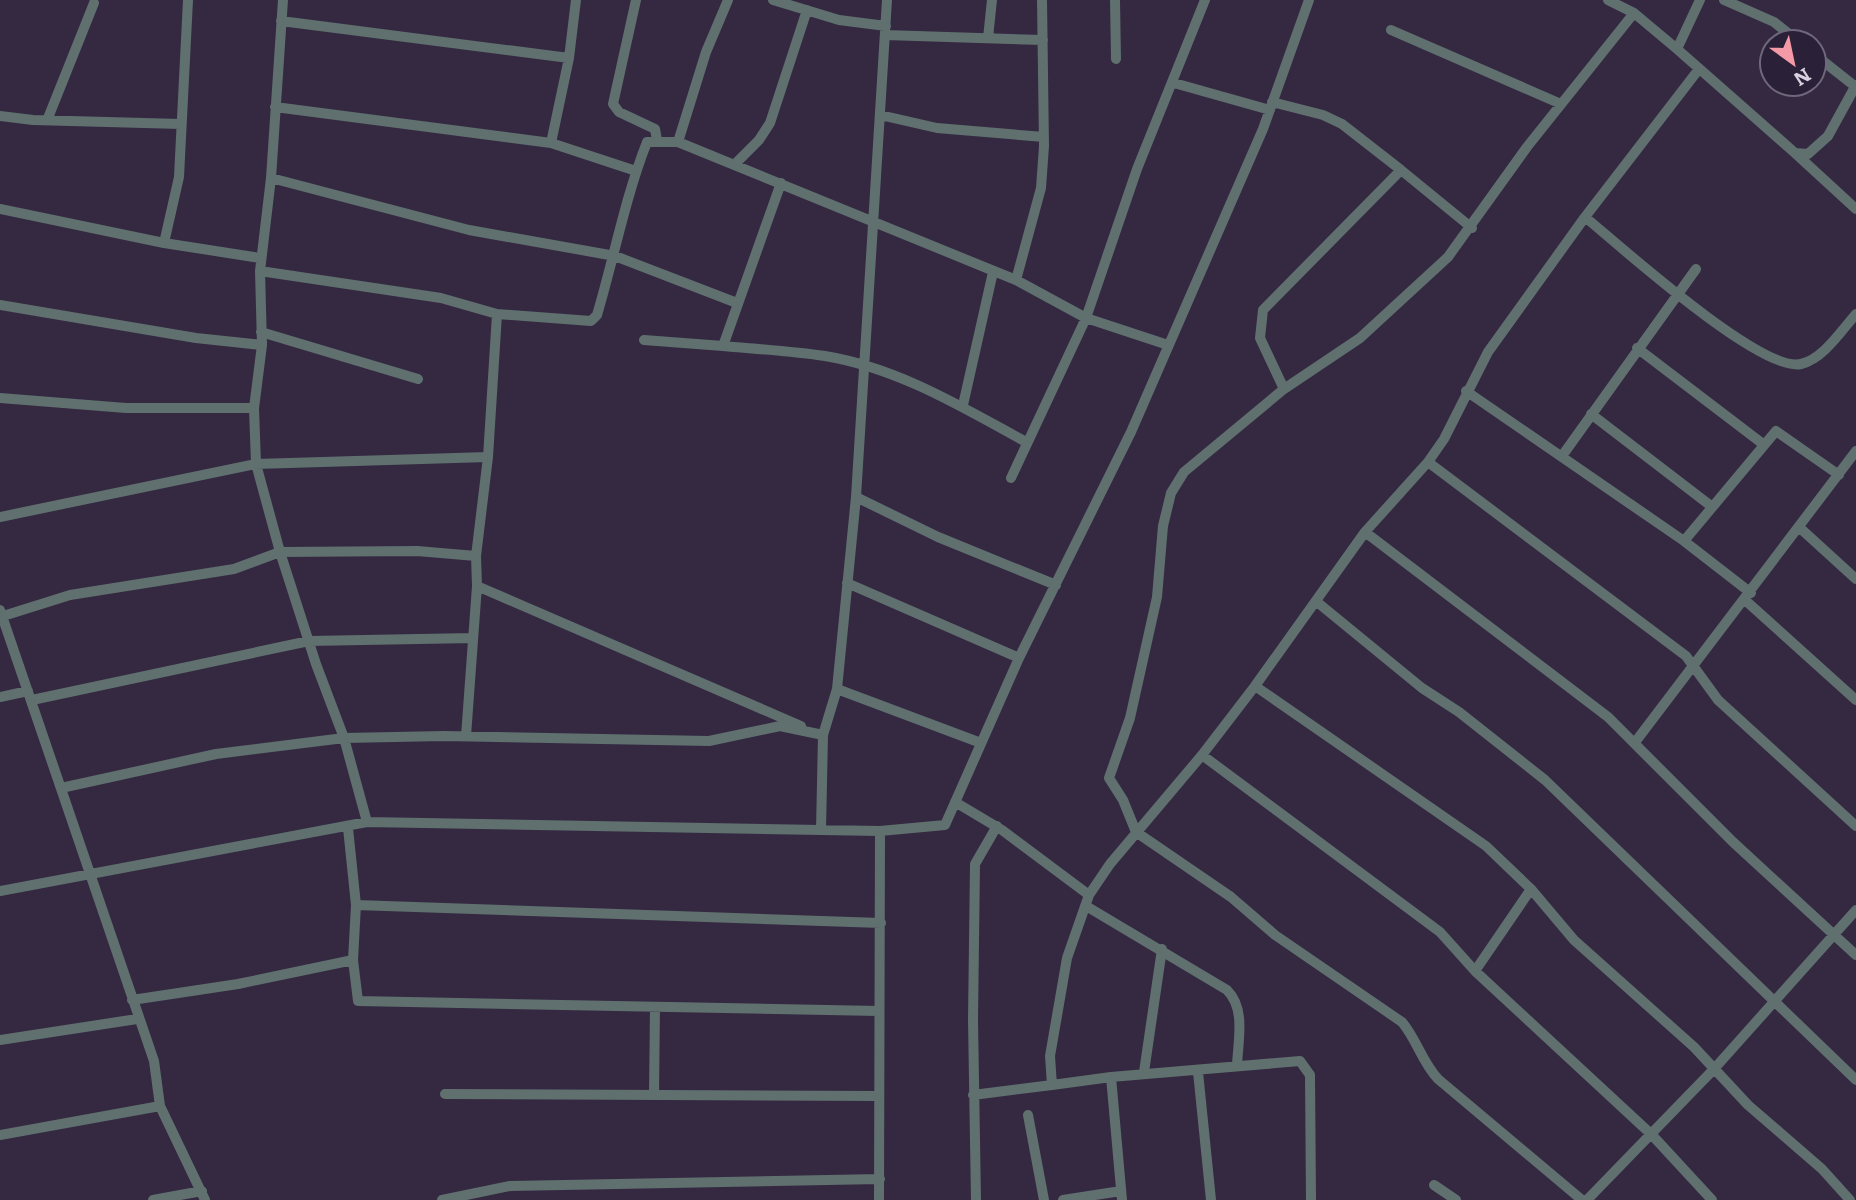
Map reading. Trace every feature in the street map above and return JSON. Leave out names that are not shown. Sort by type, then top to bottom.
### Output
[{"type":"street","points":[[164,243],[178,177],[188,0]]},
{"type":"street","points":[[283,0],[271,177],[260,258],[262,345],[254,408],[256,464],[280,551],[344,738],[367,822]]},
{"type":"street","points":[[551,143],[569,58],[576,0]]},
{"type":"street","points":[[636,0],[613,104],[619,111],[655,129],[657,140]]},
{"type":"street","points":[[678,142],[706,52],[728,0]]},
{"type":"street","points":[[773,0],[885,31],[1043,40]]},
{"type":"street","points":[[821,830],[823,736],[837,689],[856,497],[887,0]]},
{"type":"street","points":[[988,38],[992,0]]},
{"type":"street","points":[[1016,280],[1041,188],[1044,137],[1042,0]]},
{"type":"street","points":[[1115,0],[1116,59]]},
{"type":"street","points":[[1011,478],[1086,318],[1137,169],[1174,83],[1205,0]]},
{"type":"street","points":[[0,891],[348,828],[367,822],[880,831],[945,825],[1019,658],[1131,432],[1271,106],[1309,0]]},
{"type":"street","points":[[1608,0],[1634,13],[1677,49],[1856,209]]},
{"type":"street","points":[[1677,49],[1700,0]]},
{"type":"street","points":[[1724,0],[1781,28]]},
{"type":"street","points":[[48,118],[94,3]]},
{"type":"street","points":[[734,165],[759,140],[770,123],[807,10]]},
{"type":"street","points":[[1582,1200],[1438,1080],[1424,1064],[1414,1036],[1402,1022],[1275,935],[1231,897],[1136,832],[1123,800],[1109,778],[1130,718],[1157,597],[1164,526],[1171,493],[1184,472],[1284,389],[1360,338],[1412,293],[1472,228],[1561,104],[1634,13]]},
{"type":"street","points":[[281,21],[569,58]]},
{"type":"street","points":[[1391,30],[1561,104]]},
{"type":"street","points":[[1795,153],[1808,154],[1828,136],[1856,86],[1828,65]]},
{"type":"street","points":[[1052,1085],[1051,1056],[1067,958],[1088,900],[1136,832],[1202,755],[1255,686],[1365,532],[1428,462],[1444,439],[1488,352],[1585,217],[1699,69]]},
{"type":"street","points":[[1174,83],[1271,106],[1323,115],[1342,124],[1472,228]]},
{"type":"street","points":[[54,106],[62,118]]},
{"type":"street","points":[[275,107],[551,143],[636,171]]},
{"type":"street","points":[[880,114],[937,128],[1044,137]]},
{"type":"street","points":[[0,116],[33,120],[62,118],[181,124]]},
{"type":"street","points":[[260,271],[441,298],[497,314],[591,321],[597,315],[615,256],[636,171],[647,142],[657,140],[678,142],[781,183],[1016,280],[1086,318],[1168,345]]},
{"type":"street","points":[[1284,389],[1260,338],[1263,310],[1401,170]]},
{"type":"street","points":[[271,177],[469,230],[615,256],[737,303]]},
{"type":"street","points":[[723,346],[781,183]]},
{"type":"street","points":[[0,209],[164,243],[260,258]]},
{"type":"street","points":[[1585,217],[1676,293],[1749,346],[1782,364],[1803,364],[1816,356],[1856,314]]},
{"type":"street","points":[[1562,456],[1676,293],[1696,269]]},
{"type":"street","points":[[963,405],[993,272]]},
{"type":"street","points":[[0,305],[171,334],[262,345]]},
{"type":"street","points":[[466,736],[477,586],[476,556],[488,457],[497,314]]},
{"type":"street","points":[[261,332],[418,379]]},
{"type":"street","points":[[644,340],[826,356],[865,367],[963,405],[1026,442]]},
{"type":"street","points":[[1637,348],[1763,444]]},
{"type":"street","points":[[1466,391],[1684,541],[1748,596],[1856,700]]},
{"type":"street","points":[[0,398],[126,408],[254,408]]},
{"type":"street","points":[[1591,414],[1711,506]]},
{"type":"street","points":[[1684,541],[1774,432],[1780,430],[1839,475]]},
{"type":"street","points":[[1636,741],[1855,456]]},
{"type":"street","points":[[0,517],[256,464],[488,457]]},
{"type":"street","points":[[1428,462],[1686,656],[1718,700],[1856,826]]},
{"type":"street","points":[[856,497],[938,537],[1056,585]]},
{"type":"street","points":[[1800,528],[1856,579]]},
{"type":"street","points":[[1365,532],[1636,741],[1733,842],[1856,956]]},
{"type":"street","points":[[153,1200],[203,1196],[160,1106],[154,1061],[137,1019],[1,614],[70,596],[234,569],[280,551],[417,551],[476,556]]},
{"type":"street","points":[[847,583],[1019,658]]},
{"type":"street","points":[[477,586],[823,736]]},
{"type":"street","points":[[1317,602],[1422,688],[1459,712],[1545,780],[1856,1080]]},
{"type":"street","points":[[0,697],[30,695],[309,641],[473,638]]},
{"type":"street","points":[[1255,686],[1486,846],[1531,889],[1567,934],[1853,1200]]},
{"type":"street","points":[[837,689],[981,743]]},
{"type":"street","points":[[61,788],[216,754],[344,738],[466,736],[709,741],[780,726],[823,736]]},
{"type":"street","points":[[1202,755],[1440,932],[1475,971],[1652,1135],[1712,1200]]},
{"type":"street","points":[[955,802],[997,826],[1088,900],[1227,990],[1236,999],[1240,1009],[1237,1066]]},
{"type":"street","points":[[976,1200],[973,1095],[975,864],[997,826]]},
{"type":"street","points":[[348,828],[356,905],[353,960],[358,1002],[879,1011]]},
{"type":"street","points":[[879,1200],[880,831]]},
{"type":"street","points":[[1475,971],[1531,889]]},
{"type":"street","points":[[356,905],[881,923]]},
{"type":"street","points":[[1587,1200],[1714,1069],[1856,909]]},
{"type":"street","points":[[1143,1072],[1162,949]]},
{"type":"street","points":[[132,1000],[238,984],[353,960]]},
{"type":"street","points":[[654,1095],[655,1007]]},
{"type":"street","points":[[0,1040],[137,1019]]},
{"type":"street","points":[[973,1095],[1143,1072],[1198,1072],[1300,1061],[1308,1069],[1311,1200]]},
{"type":"street","points":[[1198,1072],[1211,1200]]},
{"type":"street","points":[[1063,1200],[1122,1195],[1111,1077]]},
{"type":"street","points":[[444,1094],[879,1096]]},
{"type":"street","points":[[0,1135],[160,1106]]},
{"type":"street","points":[[1028,1115],[1044,1200]]},
{"type":"street","points":[[442,1200],[510,1186],[880,1179]]},
{"type":"street","points":[[1434,1185],[1456,1200]]}]
